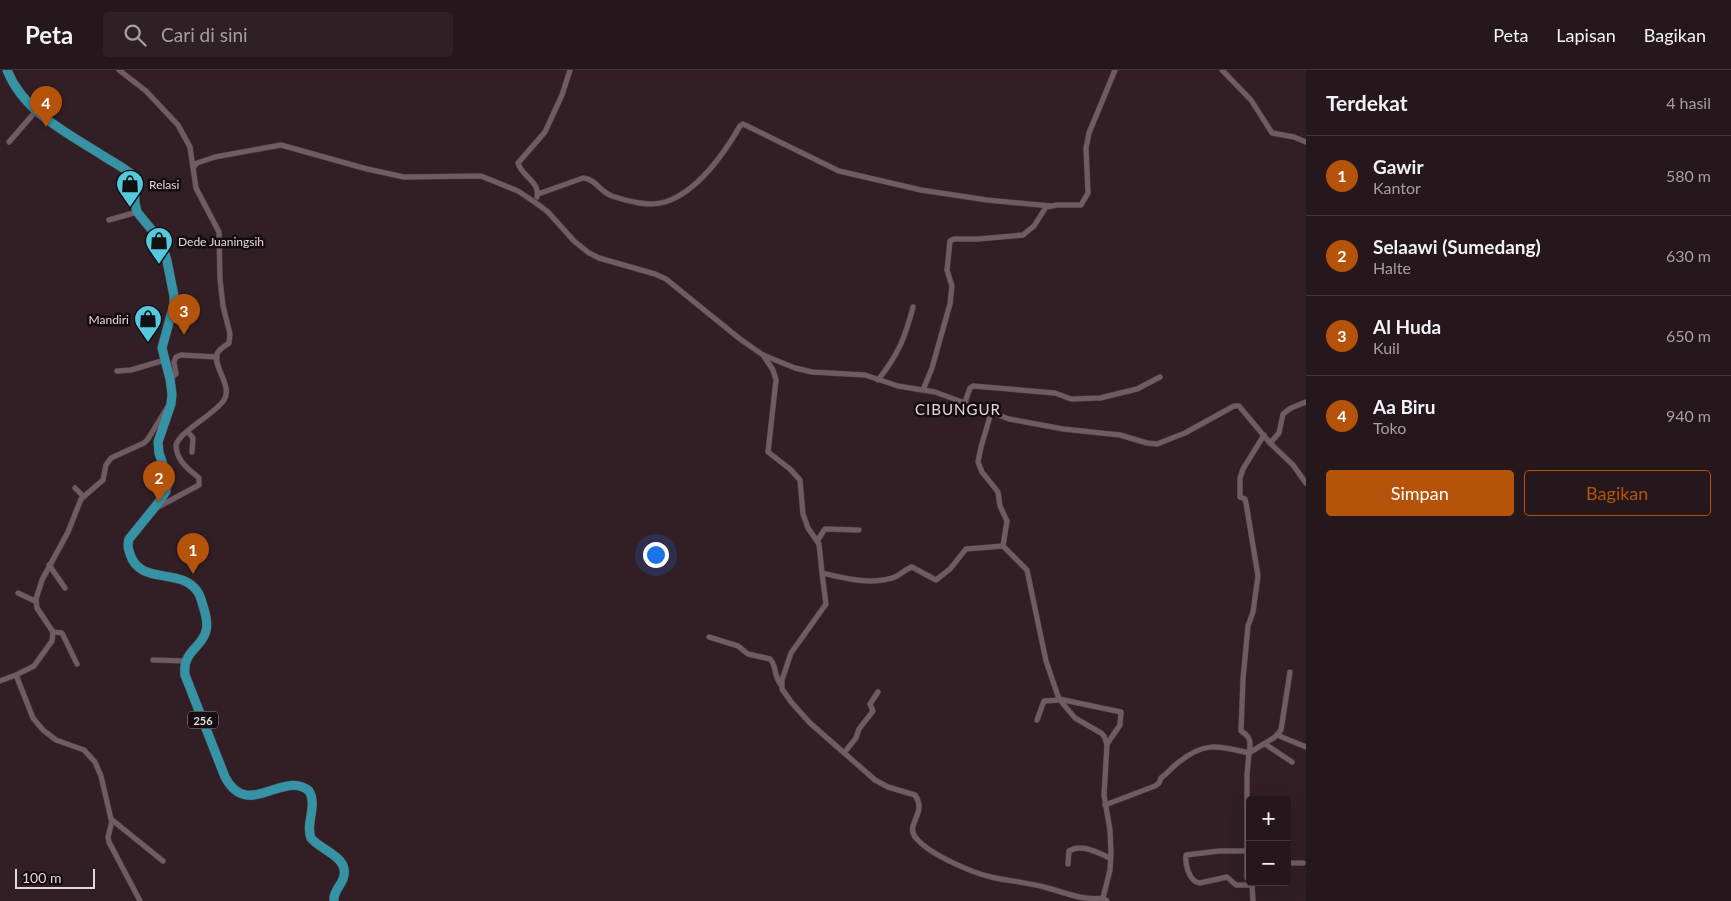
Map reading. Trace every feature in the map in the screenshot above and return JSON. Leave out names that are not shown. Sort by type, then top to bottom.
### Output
[{"type":"main road","points":[[7,70],[12,83],[36,111],[131,174],[134,181],[137,212],[161,241],[173,288],[174,304],[162,342],[164,360],[170,379],[171,404],[158,442],[167,484],[166,492],[129,540],[127,546],[132,560],[140,569],[158,576],[184,580],[197,591],[205,611],[207,628],[205,635],[186,661]]},
{"type":"main road","name":"256","points":[[186,661],[184,670],[187,680],[225,776],[231,786],[241,792],[259,795],[294,784],[306,788],[312,795],[310,834],[314,841],[338,858],[342,866],[344,876],[334,894],[334,901]]},
{"type":"street","points":[[119,70],[146,91],[182,130],[190,146],[196,188],[219,232],[221,288],[230,339],[220,350],[217,357],[225,388],[225,398],[177,442],[176,449],[184,466],[198,478],[199,485],[153,509]]},
{"type":"street","points":[[536,203],[538,194],[535,184],[520,169],[518,166],[519,161],[545,132],[562,95],[570,70]]},
{"type":"street","points":[[538,194],[583,178],[590,179],[602,192],[615,197],[650,203],[664,203],[686,190],[706,174],[719,159],[743,124],[838,171],[921,190],[997,201],[1051,206],[1081,205],[1088,193],[1086,148],[1089,133],[1115,70]]},
{"type":"street","points":[[1222,70],[1252,100],[1272,133],[1294,137],[1306,142]]},
{"type":"street","points":[[9,142],[36,111]]},
{"type":"street","points":[[194,167],[215,157],[281,145],[367,169],[404,177],[481,176],[518,191],[536,203],[548,212],[574,241],[589,253],[599,258],[666,279],[764,355],[795,368],[812,372],[856,374],[898,386],[923,390],[965,402],[991,413],[1036,425],[1116,434],[1154,444],[1164,443],[1223,411],[1237,406],[1242,408],[1270,443],[1293,465],[1306,483]]},
{"type":"street","points":[[923,390],[932,368],[947,318],[951,297],[952,286],[947,270],[950,241],[954,239],[1022,235],[1034,226],[1045,209],[1051,206]]},
{"type":"street","points":[[109,220],[137,212]]},
{"type":"street","points":[[878,380],[902,343],[913,308]]},
{"type":"street","points":[[764,355],[773,370],[776,380],[768,452],[798,477],[801,483],[803,514],[808,528],[820,547],[820,566],[826,604],[795,645],[781,685]]},
{"type":"street","points":[[170,379],[176,376],[174,359],[177,356],[217,357]]},
{"type":"street","points":[[117,371],[130,370],[164,360]]},
{"type":"street","points":[[965,402],[970,388],[973,386],[1055,393],[1071,399],[1100,398],[1137,389],[1160,377]]},
{"type":"street","points":[[1270,443],[1279,433],[1283,414],[1291,408],[1306,402]]},
{"type":"street","points":[[0,681],[16,676],[38,662],[52,641],[52,632],[37,608],[35,601],[42,580],[68,532],[83,496],[103,480],[106,465],[111,458],[148,440],[162,414],[171,404]]},
{"type":"street","points":[[991,413],[978,462],[982,472],[998,492],[1000,506],[1007,521],[1003,546]]},
{"type":"street","points":[[188,432],[194,438],[192,452]]},
{"type":"street","points":[[1248,841],[1246,775],[1251,743],[1250,738],[1241,731],[1248,626],[1253,612],[1258,576],[1246,503],[1245,499],[1240,497],[1240,478],[1246,462],[1264,435]]},
{"type":"street","points":[[75,488],[83,496]]},
{"type":"street","points":[[817,541],[825,529],[859,530]]},
{"type":"street","points":[[709,637],[738,646],[748,654],[770,659],[774,663],[776,678],[787,696],[810,723],[875,780],[888,787],[915,795],[919,802],[920,811],[913,825],[913,831],[916,838],[933,852],[988,876],[1042,886],[1070,896],[1105,899],[1110,870],[1110,830],[1105,805],[1107,744],[1101,733],[1075,718],[1060,700],[1055,690],[1046,661],[1027,570],[1003,546],[966,549],[950,569],[936,580],[912,567],[897,576],[886,579],[852,579],[822,573]]},
{"type":"street","points":[[49,565],[65,588]]},
{"type":"street","points":[[18,593],[35,601]]},
{"type":"street","points":[[52,632],[62,633],[77,664]]},
{"type":"street","points":[[153,660],[186,661]]},
{"type":"street","points":[[1105,805],[1155,786],[1176,764],[1201,749],[1217,746],[1249,753],[1265,744],[1277,735],[1283,726],[1290,672]]},
{"type":"street","points":[[16,676],[32,718],[43,730],[56,740],[84,750],[95,762],[101,776],[112,821],[108,837],[109,842],[140,901]]},
{"type":"street","points":[[844,753],[873,711],[870,704],[878,692]]},
{"type":"street","points":[[1037,720],[1044,701],[1060,700],[1121,712],[1120,725],[1107,744]]},
{"type":"street","points":[[1277,735],[1306,748]]},
{"type":"street","points":[[1265,744],[1292,762]]},
{"type":"street","points":[[112,821],[164,861]]},
{"type":"street","points":[[1068,864],[1068,852],[1072,849],[1085,848],[1110,858]]},
{"type":"street","points":[[1246,851],[1219,851],[1186,855],[1185,857],[1188,870],[1193,881],[1196,883],[1200,884],[1227,877],[1236,884],[1246,882]]},
{"type":"street","points":[[1291,863],[1303,862]]},
{"type":"street","points":[[1251,886],[1253,901]]},
{"type":"place","name":"Aa Biru","points":[[46,127]]},
{"type":"place","name":"Relasi","points":[[130,208]]},
{"type":"place","name":"Dede Juaningsih","points":[[159,265]]},
{"type":"place","name":"Al Huda","points":[[184,335]]},
{"type":"place","name":"Mandiri","points":[[148,343]]},
{"type":"place","name":"Selaawi (Sumedang)","points":[[159,502]]},
{"type":"place","name":"Gawir","points":[[193,574]]},
{"type":"district","name":"CIBUNGUR","points":[[958,409]]}]
